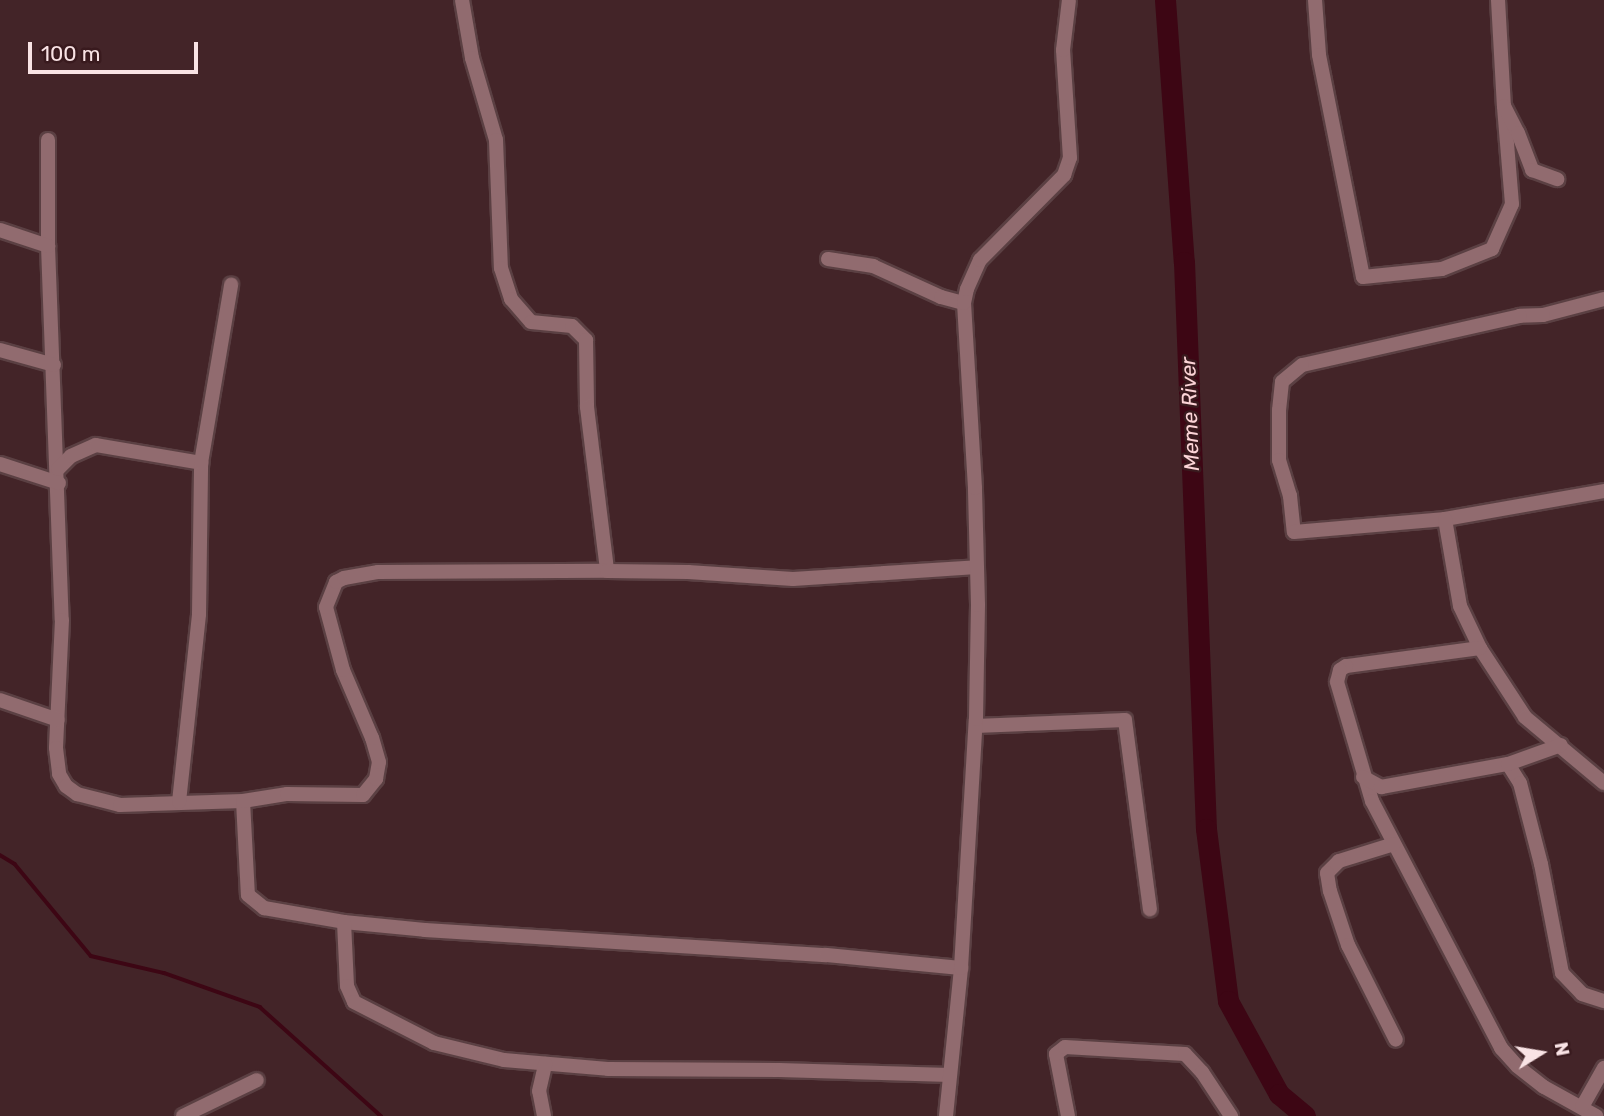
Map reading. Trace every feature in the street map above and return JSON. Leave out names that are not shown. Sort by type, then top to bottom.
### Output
[{"type":"street","points":[[462,0],[472,58],[496,140],[501,268],[510,299],[531,322],[572,326],[586,340],[587,407],[607,571]]},
{"type":"street","points":[[946,1116],[961,968],[976,726],[977,567],[964,303],[980,260],[1064,175],[1070,158],[1063,50],[1069,0]]},
{"type":"street","points":[[1315,0],[1319,55],[1363,277],[1442,268],[1492,249],[1512,204],[1497,0]]},
{"type":"street","points":[[1504,106],[1532,170],[1557,180]]},
{"type":"street","points":[[48,140],[48,246],[62,620],[56,748],[59,774],[66,786],[78,794],[120,805],[243,801],[287,793],[363,795],[376,779],[379,762],[372,738],[343,670],[326,607],[336,582],[378,572],[688,572],[793,579],[977,567]]},
{"type":"street","points":[[0,230],[48,246]]},
{"type":"street","points":[[828,259],[873,266],[941,297],[964,303]]},
{"type":"street","points":[[179,802],[199,614],[201,463],[231,285]]},
{"type":"street","points":[[1604,299],[1543,315],[1520,316],[1302,365],[1282,382],[1279,460],[1290,496],[1294,532],[1445,519],[1604,491]]},
{"type":"street","points":[[0,350],[54,365]]},
{"type":"street","points":[[58,476],[71,456],[96,445],[201,463]]},
{"type":"street","points":[[0,464],[58,476]]},
{"type":"street","points":[[1445,519],[1460,606],[1480,648],[1525,717],[1604,783]]},
{"type":"street","points":[[1480,648],[1346,666],[1340,670],[1337,682],[1372,801],[1501,1048],[1517,1066],[1544,1087],[1596,1116]]},
{"type":"street","points":[[0,700],[58,720]]},
{"type":"street","points":[[976,726],[1125,720],[1150,909]]},
{"type":"street","points":[[1363,777],[1381,787],[1507,764],[1561,746]]},
{"type":"street","points":[[1507,764],[1520,783],[1524,797],[1541,864],[1562,973],[1582,994],[1604,1001]]},
{"type":"street","points":[[1372,801],[1381,787]]},
{"type":"street","points":[[243,801],[246,882],[250,899],[264,908],[344,922],[425,930],[826,954],[961,968]]},
{"type":"street","points":[[1394,844],[1332,865],[1327,880],[1348,945],[1396,1040]]},
{"type":"street","points":[[344,922],[347,986],[354,1002],[434,1043],[504,1060],[608,1069],[950,1075]]},
{"type":"street","points":[[1068,1116],[1056,1054],[1065,1047],[1185,1055],[1202,1072],[1231,1116]]},
{"type":"street","points":[[544,1116],[539,1091],[545,1064]]},
{"type":"street","points":[[1582,1107],[1604,1068]]},
{"type":"street","points":[[183,1116],[257,1080]]},
{"type":"waterway","name":"Meme River","points":[[1165,0],[1184,262],[1206,829],[1228,1001],[1279,1094],[1305,1116]]},
{"type":"waterway","points":[[0,855],[15,864],[91,956],[164,973],[260,1007],[381,1116]]}]
